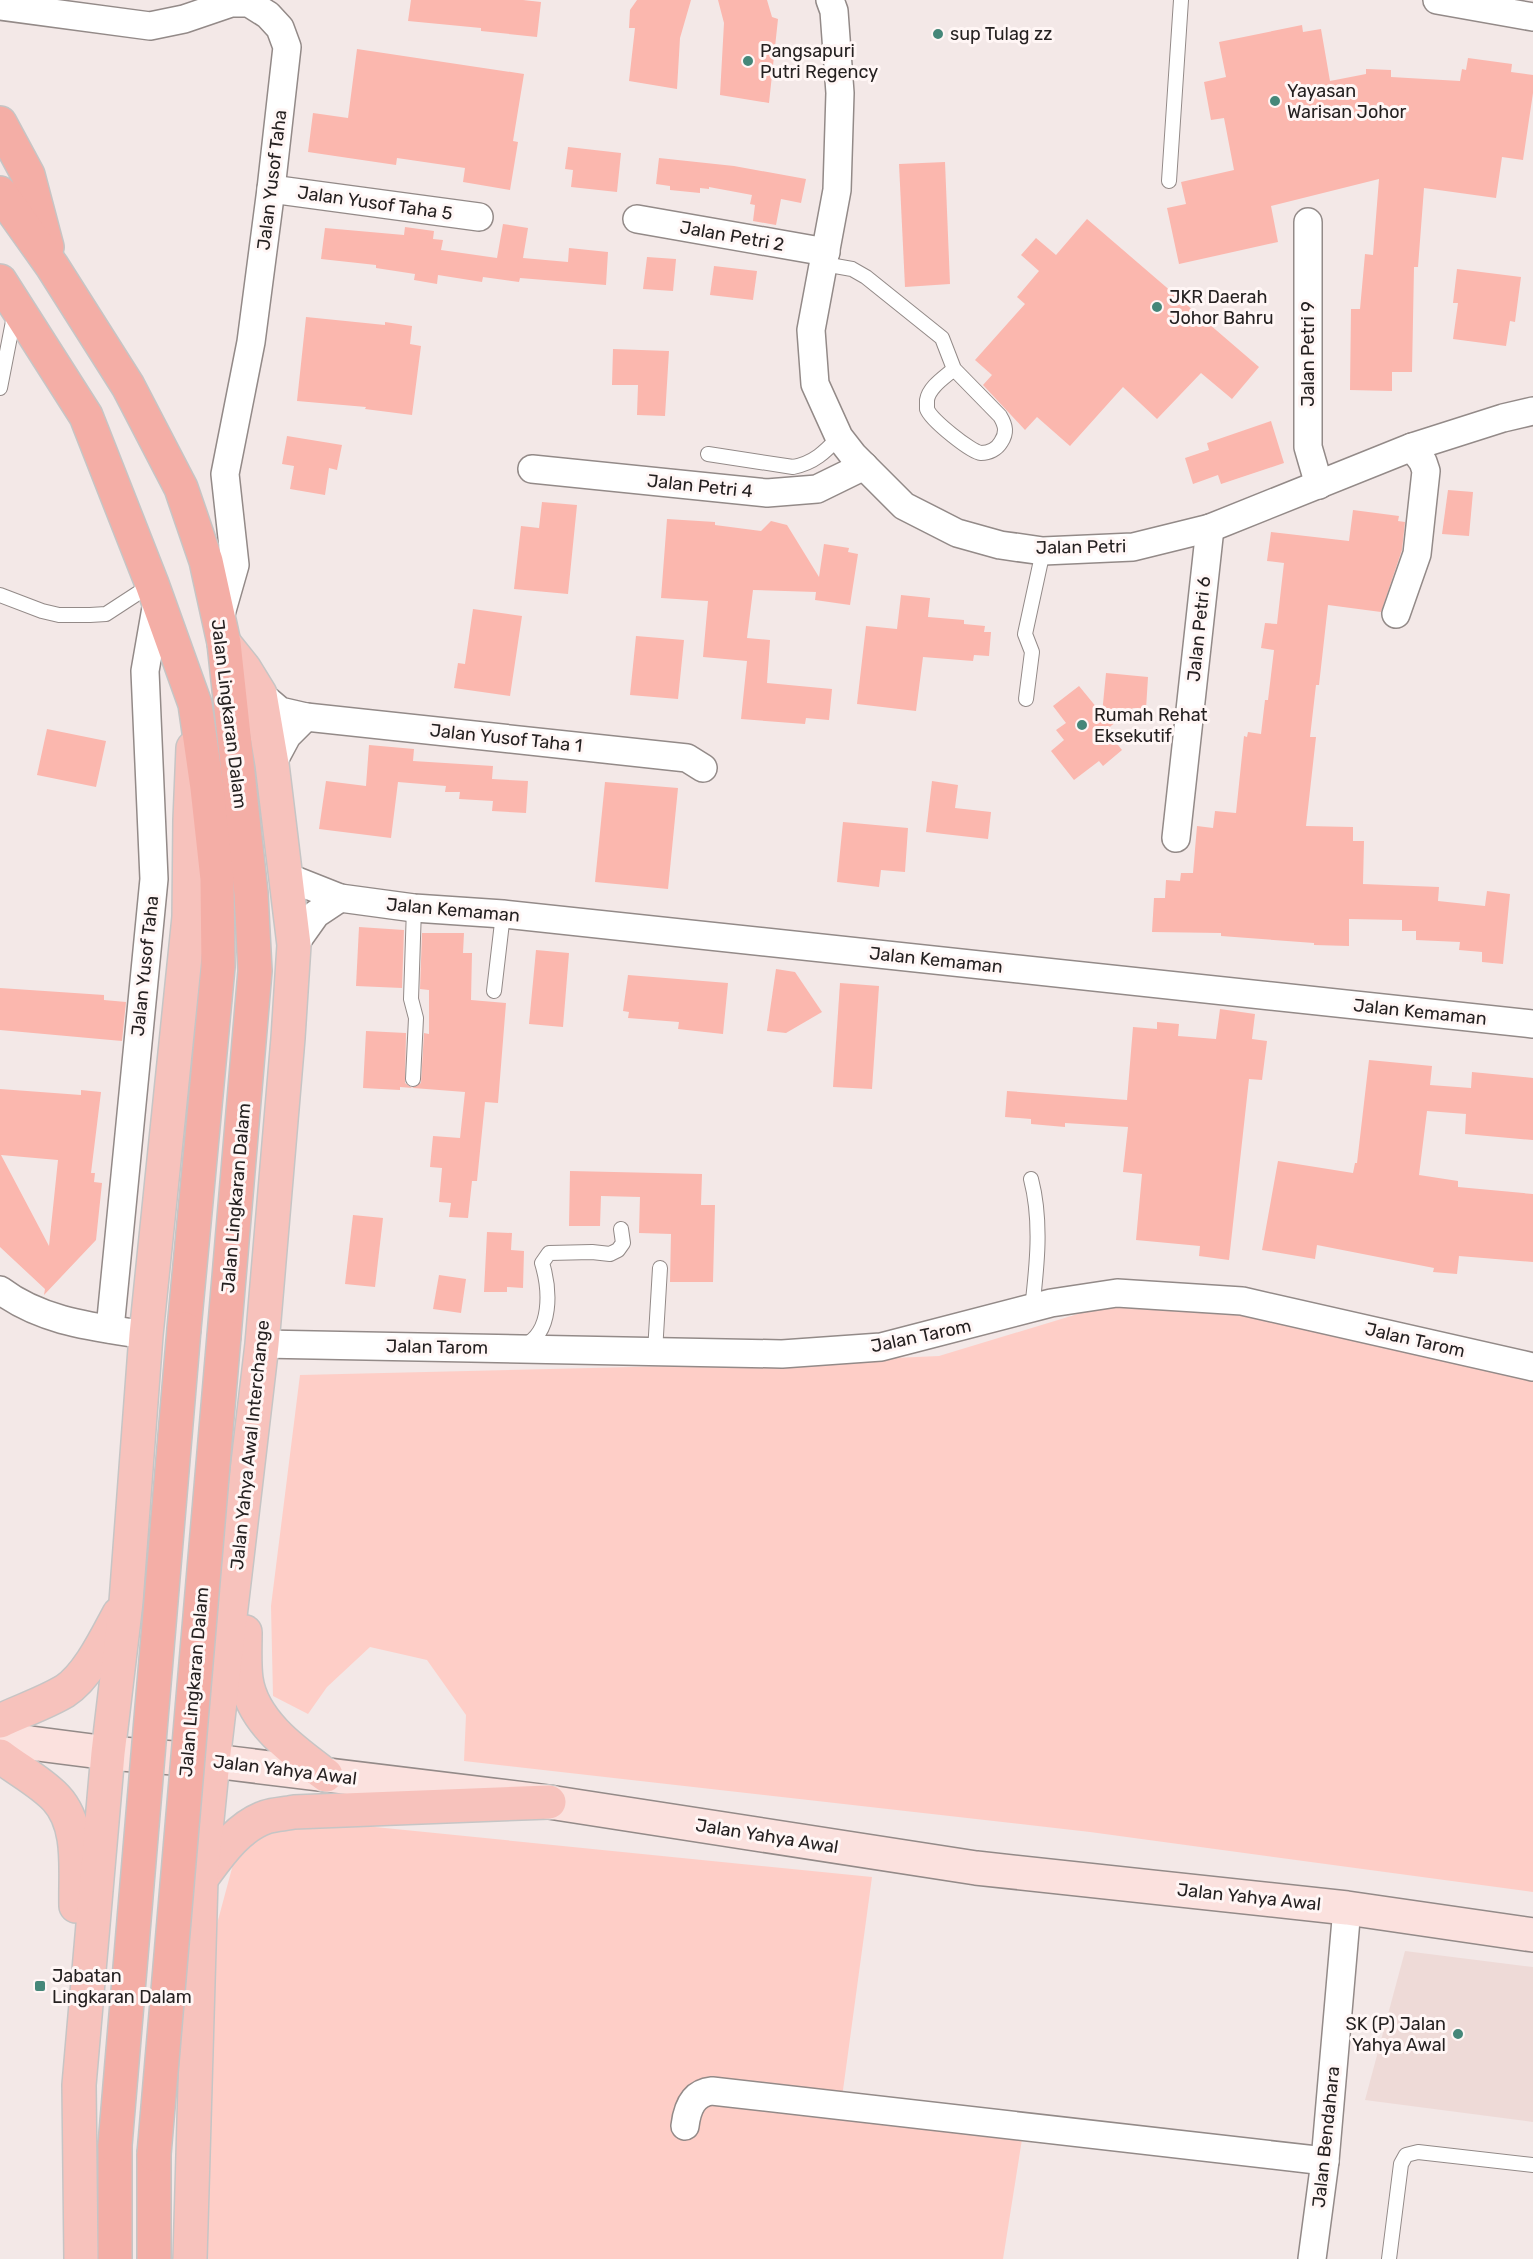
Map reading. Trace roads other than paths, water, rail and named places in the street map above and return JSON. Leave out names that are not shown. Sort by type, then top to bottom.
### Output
[{"type":"highway","points":[[0,123],[28,175],[52,266]]},
{"type":"highway","name":"Jalan Lingkaran Dalam","points":[[0,193],[52,266],[128,386],[181,488],[206,561],[221,632],[251,893],[255,971],[154,2154],[154,2259]]},
{"type":"highway","name":"Jalan Lingkaran Dalam","points":[[8,293],[86,416],[195,704],[217,879],[218,967],[184,1329],[116,2145],[116,2259]]},
{"type":"main road","name":"Jalan Yahya Awal Interchange","points":[[190,2259],[201,1879],[262,1344],[294,945],[272,764],[260,694],[221,632]]},
{"type":"main road","points":[[79,2085],[108,1753],[126,1602],[146,1335],[189,917],[195,704]]},
{"type":"main road","points":[[241,1534],[246,1681],[255,1705],[273,1730],[295,1752],[326,1775]]},
{"type":"main road","points":[[0,1720],[66,1690],[78,1679],[101,1647],[126,1602]]},
{"type":"main road","points":[[119,1663],[128,1684],[140,1693],[161,1699],[180,1698],[199,1690],[212,1678],[226,1655]]},
{"type":"main road","name":"Jalan Yahya Awal","points":[[0,1739],[108,1753],[213,1761],[549,1802],[976,1869],[1347,1908],[1533,1935]]},
{"type":"main road","points":[[0,1756],[56,1798],[75,1836],[81,2259]]},
{"type":"main road","points":[[201,1879],[222,1851],[242,1832],[266,1817],[294,1812],[549,1802]]},
{"type":"street","name":"Jalan Petri","points":[[830,0],[834,11],[840,93],[837,190],[811,330],[815,384],[839,437],[904,506],[957,533],[1000,544],[1043,551],[1133,547],[1210,528],[1412,447],[1503,417],[1533,411]]},
{"type":"street","points":[[1437,0],[1533,17]]},
{"type":"street","name":"Jalan Yusof Taha","points":[[0,6],[150,26],[184,20],[231,3],[249,3],[268,15],[280,28],[287,47],[272,189],[251,342],[225,474],[235,565],[221,632]]},
{"type":"street","name":"Jalan Yusof Taha 5","points":[[272,189],[479,217]]},
{"type":"street","name":"Jalan Petri 2","points":[[637,219],[825,258]]},
{"type":"street","name":"Jalan Petri 9","points":[[1308,222],[1308,447],[1319,485]]},
{"type":"street","points":[[1396,614],[1417,554],[1426,471],[1423,462],[1412,447]]},
{"type":"street","name":"Jalan Petri 4","points":[[532,469],[767,493],[817,489],[864,466]]},
{"type":"street","name":"Jalan Petri 6","points":[[1176,838],[1210,528]]},
{"type":"street","name":"Jalan Yusof Taha","points":[[110,1329],[154,879],[145,671],[154,593]]},
{"type":"street","name":"Jalan Yusof Taha 1","points":[[260,694],[280,711],[306,717],[687,758],[703,768]]},
{"type":"street","points":[[272,764],[287,736],[306,717]]},
{"type":"street","name":"Jalan Kemaman","points":[[286,877],[340,898],[414,908],[503,914],[1533,1024]]},
{"type":"street","points":[[294,945],[316,914],[340,898]]},
{"type":"street","points":[[0,1290],[15,1301],[48,1316],[146,1335]]},
{"type":"street","name":"Jalan Tarom","points":[[262,1344],[516,1349],[655,1343],[782,1354],[881,1347],[1034,1296],[1051,1304],[1116,1293],[1242,1301],[1533,1367]]},
{"type":"street","name":"Jalan Bendahara","points":[[1312,2259],[1325,2161],[1347,1908]]},
{"type":"street","points":[[685,2126],[686,2113],[692,2103],[699,2094],[712,2091],[1325,2161]]},
{"type":"lane","points":[[1168,181],[1181,0]]},
{"type":"lane","points":[[825,258],[866,277],[942,338],[954,369],[1000,416],[1005,425],[1005,434],[1001,443],[988,452],[979,453],[970,448],[933,418],[927,409],[927,398],[932,388],[954,369]]},
{"type":"lane","points":[[0,388],[8,293]]},
{"type":"lane","points":[[708,454],[794,467],[807,464],[820,457],[839,437]]},
{"type":"lane","points":[[1026,699],[1032,652],[1025,634],[1043,551]]},
{"type":"lane","points":[[0,595],[59,615],[90,615],[106,614],[154,593]]},
{"type":"lane","points":[[413,1079],[416,1018],[411,999],[414,908]]},
{"type":"lane","points":[[494,992],[503,914]]},
{"type":"lane","points":[[1031,1179],[1037,1213],[1034,1296]]},
{"type":"lane","points":[[516,1349],[531,1343],[541,1332],[547,1310],[546,1278],[542,1263],[549,1253],[610,1254],[618,1250],[623,1243],[621,1229]]},
{"type":"lane","points":[[655,1343],[660,1268]]},
{"type":"lane","points":[[1389,2259],[1401,2164],[1406,2155],[1418,2152],[1533,2165]]},
{"type":"place","name":"sup Tulag zz","points":[[938,34]]},
{"type":"place","name":"Pangsapuri Putri Regency","points":[[748,61]]},
{"type":"place","name":"Yayasan Warisan Johor","points":[[1275,101]]},
{"type":"place","name":"JKR Daerah Johor Bahru","points":[[1157,307]]},
{"type":"place","name":"Rumah Rehat Eksekutif","points":[[1082,725]]},
{"type":"place","name":"Jabatan Lingkaran Dalam","points":[[40,1986]]},
{"type":"place","name":"SK (P) Jalan Yahya Awal","points":[[1458,2034]]}]
